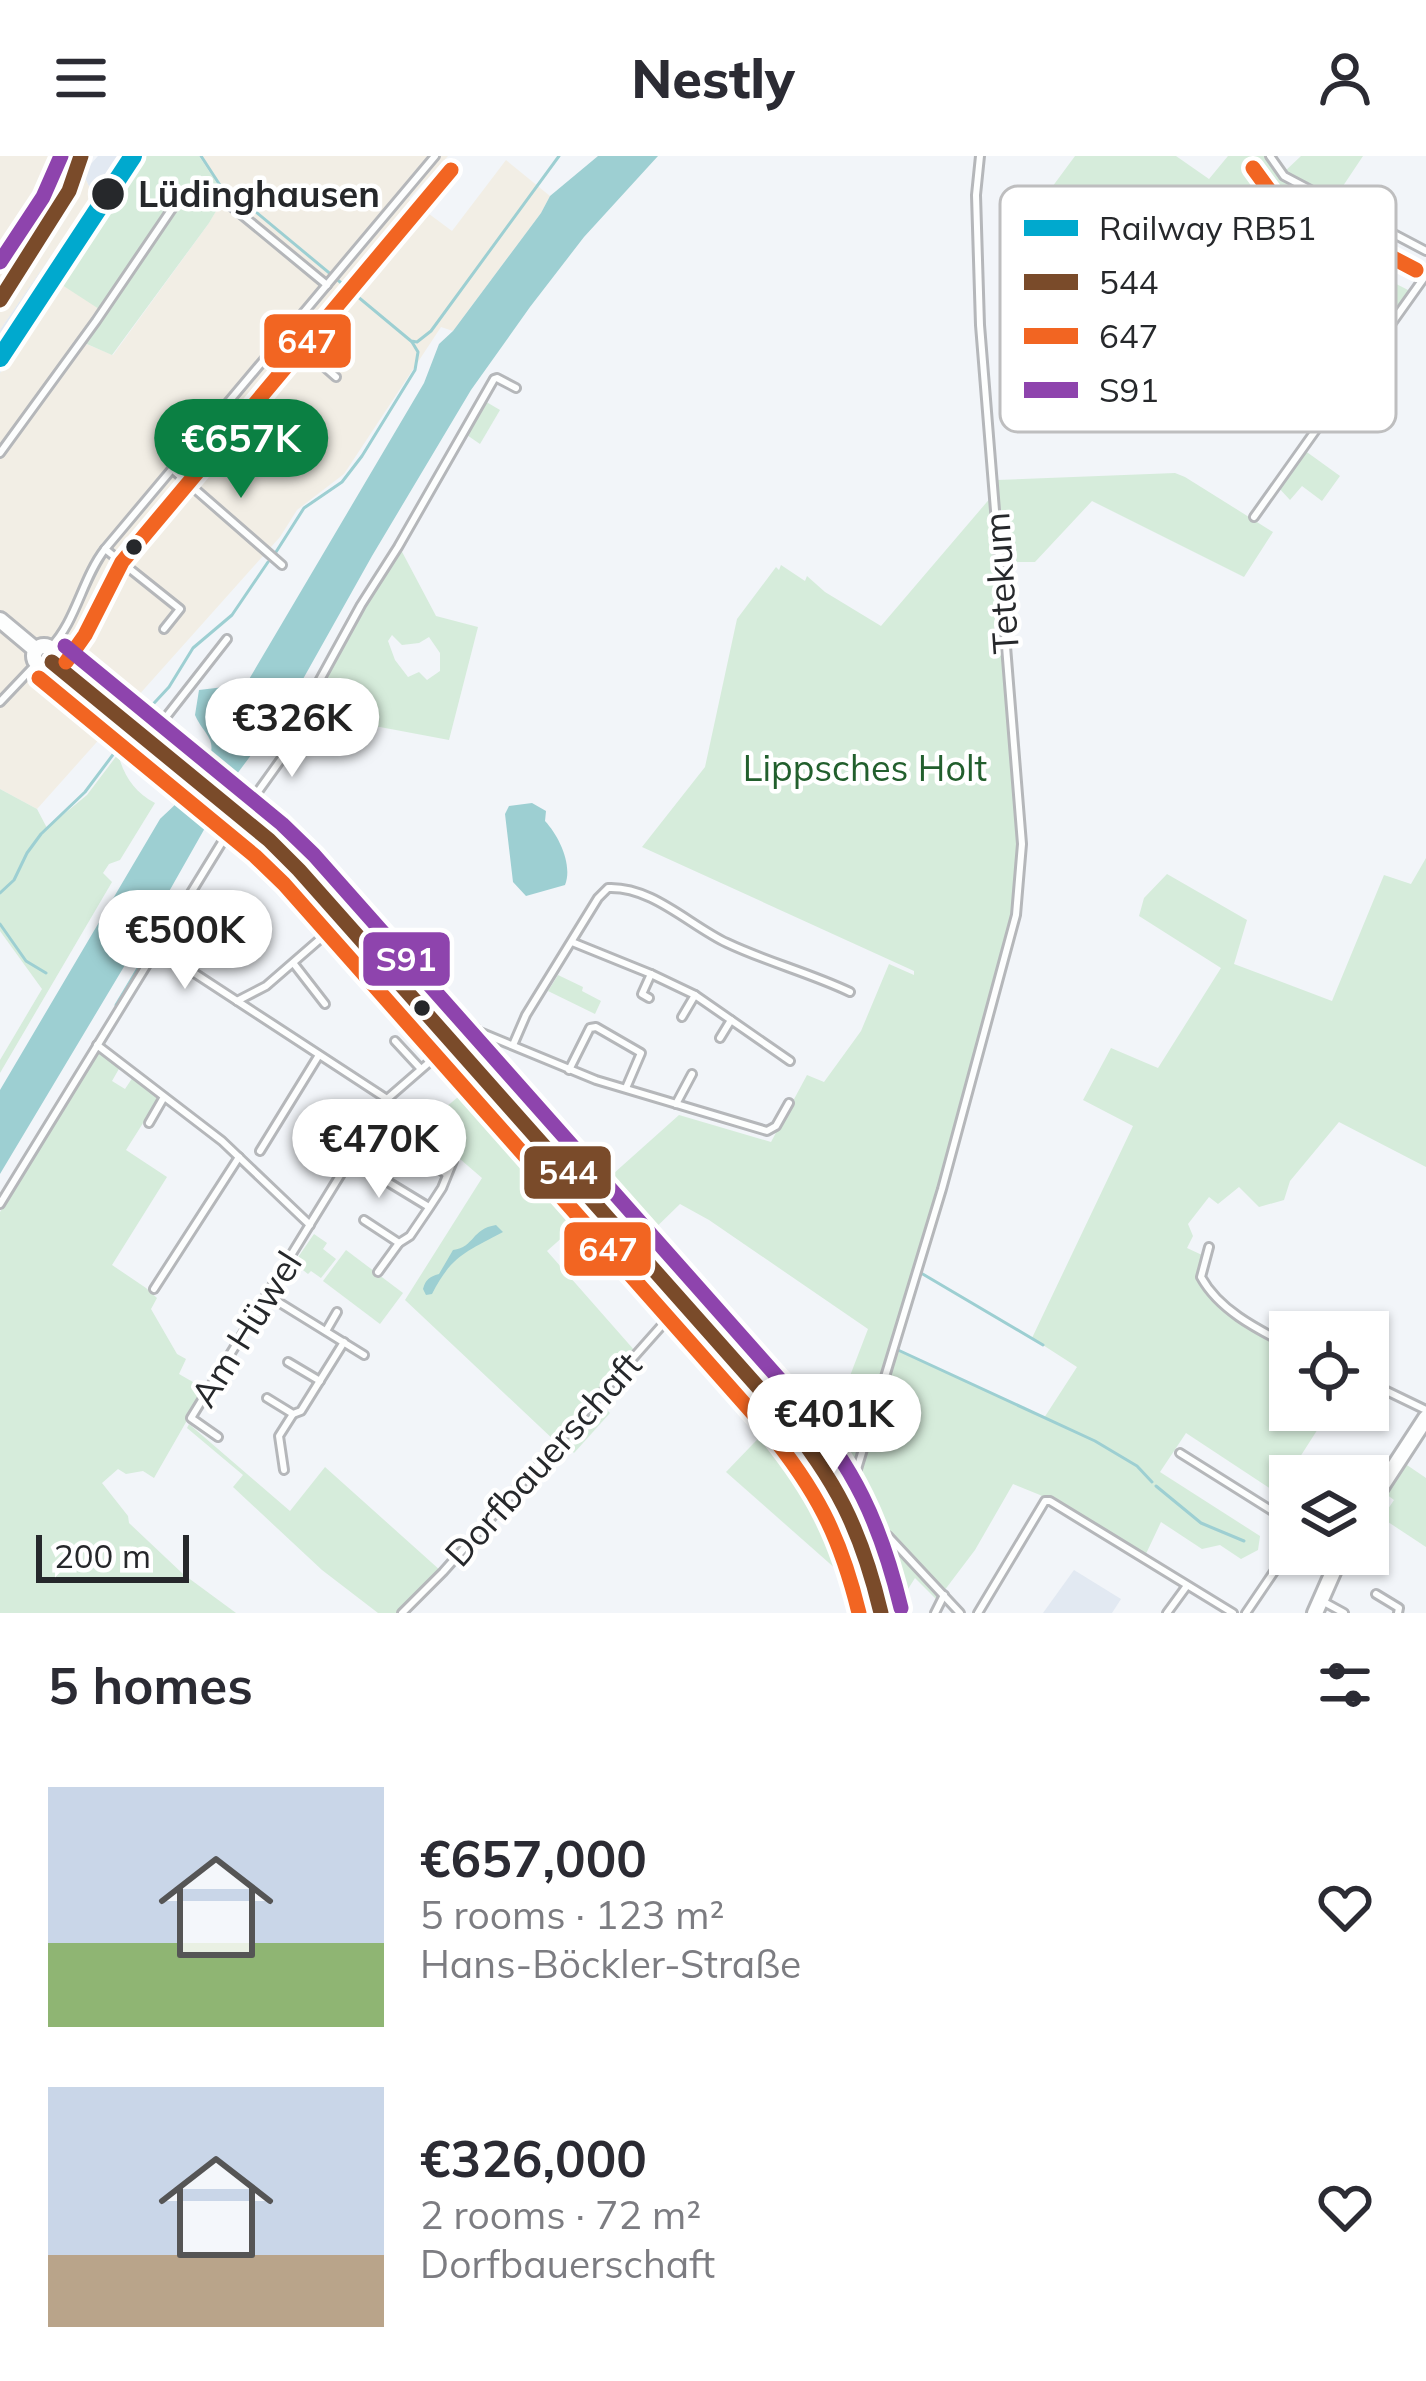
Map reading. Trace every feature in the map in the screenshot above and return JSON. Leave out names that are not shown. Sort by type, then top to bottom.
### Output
[{"type":"main road","points":[[0,620],[269,840],[682,1303],[823,1464],[861,1536],[881,1613]]},
{"type":"main road","points":[[469,1063],[464,1043],[472,1030]]},
{"type":"main road","points":[[1389,1473],[1426,1414]]},
{"type":"main road","points":[[1318,1607],[1332,1575]]},
{"type":"street","points":[[0,301],[69,191],[81,156]]},
{"type":"street","points":[[0,702],[60,638],[105,549],[435,156]]},
{"type":"street","name":"Tetekum","points":[[879,1533],[876,1520],[855,1493],[854,1479],[942,1189],[1016,915],[1022,844],[980,325],[976,195],[980,156]]},
{"type":"street","points":[[1270,156],[1284,176],[1303,186]]},
{"type":"street","points":[[0,453],[180,197],[230,205],[332,278]]},
{"type":"street","points":[[1396,234],[1426,250]]},
{"type":"street","points":[[1396,316],[1426,274]]},
{"type":"street","points":[[286,333],[337,377]]},
{"type":"street","points":[[0,1204],[240,815],[282,758],[304,707],[494,379],[516,388]]},
{"type":"street","points":[[1254,517],[1314,432]]},
{"type":"street","points":[[172,469],[282,565]]},
{"type":"street","points":[[105,549],[180,609],[164,629]]},
{"type":"street","points":[[147,741],[227,639]]},
{"type":"street","points":[[513,1046],[526,1015],[608,889],[644,895],[723,942],[850,992]]},
{"type":"street","points":[[237,1001],[266,986],[342,920]]},
{"type":"street","points":[[572,942],[694,995],[790,1061]]},
{"type":"street","points":[[156,948],[387,1099]]},
{"type":"street","points":[[293,964],[325,1004]]},
{"type":"street","points":[[649,998],[642,994],[651,974]]},
{"type":"street","points":[[682,1017],[694,995]]},
{"type":"street","points":[[720,1038],[730,1020]]},
{"type":"street","points":[[569,1070],[590,1028],[596,1027],[641,1053],[626,1088]]},
{"type":"street","points":[[472,1030],[569,1070],[767,1131],[776,1126],[789,1103]]},
{"type":"street","name":"Am Hüwel","points":[[218,1437],[191,1418],[387,1099],[450,1042],[472,1030]]},
{"type":"street","points":[[395,1041],[420,1068]]},
{"type":"street","points":[[97,1045],[239,1157],[310,1226]]},
{"type":"street","points":[[260,1151],[319,1055]]},
{"type":"street","points":[[676,1104],[692,1074]]},
{"type":"street","points":[[149,1123],[164,1097]]},
{"type":"street","points":[[414,1149],[446,1174]]},
{"type":"street","points":[[154,1289],[239,1157]]},
{"type":"street","points":[[350,1160],[430,1208]]},
{"type":"street","points":[[378,1272],[430,1208],[453,1161]]},
{"type":"street","points":[[364,1220],[399,1243]]},
{"type":"street","points":[[1209,1247],[1201,1277],[1214,1298],[1269,1336]]},
{"type":"street","points":[[267,1295],[364,1355]]},
{"type":"street","name":"Dorfbauerschaft","points":[[402,1613],[682,1303]]},
{"type":"street","points":[[326,1331],[338,1312]]},
{"type":"street","points":[[284,1470],[279,1436],[293,1414],[301,1411],[344,1342]]},
{"type":"street","points":[[288,1361],[320,1382]]},
{"type":"street","points":[[1389,1394],[1426,1414]]},
{"type":"street","points":[[267,1398],[293,1414]]},
{"type":"street","points":[[1180,1453],[1269,1509]]},
{"type":"street","points":[[978,1613],[1045,1501],[1233,1613]]},
{"type":"street","points":[[861,1536],[879,1533],[897,1544],[960,1613]]},
{"type":"street","points":[[1246,1613],[1272,1575]]},
{"type":"street","points":[[1167,1613],[1187,1586]]},
{"type":"street","points":[[1376,1594],[1400,1608],[1397,1613]]},
{"type":"street","points":[[935,1613],[944,1595]]},
{"type":"street","points":[[1318,1607],[1344,1613]]},
{"type":"shaded area","points":[[0,156],[84,156],[83,173],[93,195],[0,330]]},
{"type":"shaded area","points":[[98,156],[138,156],[15,342],[18,346],[0,373],[0,330],[93,195],[83,173]]},
{"type":"shaded area","points":[[199,156],[448,156],[409,199],[452,231],[506,160],[550,196],[453,331],[441,327],[344,474],[297,510],[280,537],[37,809],[0,789],[0,373],[59,282],[100,309],[79,341],[113,355],[224,197]]},
{"type":"shaded area","points":[[1074,1570],[1121,1599],[1112,1613],[1043,1613]]},
{"type":"green space","points":[[138,156],[199,156],[225,196],[209,223],[112,355],[80,341],[99,309],[59,283],[18,346],[15,343]]},
{"type":"green space","points":[[1075,156],[1176,156],[1209,179],[1228,156],[1269,156],[1282,174],[1301,156],[1363,156],[1343,186],[1304,186],[1294,180],[1290,186],[1053,186]]},
{"type":"green space","points":[[1396,284],[1412,292],[1396,314]]},
{"type":"green space","points":[[483,400],[500,410],[480,444],[464,433]]},
{"type":"green space","points":[[1304,450],[1340,476],[1322,501],[1302,486],[1290,500],[1278,487]]},
{"type":"green space","points":[[1175,473],[1273,532],[1244,577],[1092,501],[1035,562],[1002,562],[996,480]]},
{"type":"green space","name":"Lippsches Holt","points":[[992,496],[1020,843],[1014,914],[894,1349],[1044,1418],[1077,1367],[1032,1338],[1133,1126],[1083,1100],[1111,1048],[1158,1068],[1221,968],[1139,916],[1144,898],[1167,874],[1247,920],[1234,964],[1332,1001],[1384,875],[1411,884],[1426,858],[1426,1167],[1339,1122],[1290,1181],[1284,1200],[1259,1207],[1239,1187],[1218,1204],[1209,1197],[1188,1224],[1193,1236],[1187,1248],[1202,1255],[1199,1277],[1213,1299],[1269,1334],[1269,1431],[1317,1431],[1301,1455],[1269,1455],[1269,1488],[1186,1433],[1160,1472],[1260,1536],[1258,1550],[1241,1559],[1220,1545],[1202,1549],[1161,1522],[1144,1558],[1040,1495],[1013,1484],[975,1550],[944,1591],[896,1537],[881,1527],[862,1498],[855,1474],[847,1485],[823,1446],[868,1329],[680,1204],[640,1243],[594,1191],[679,1115],[771,1142],[807,1075],[824,1082],[861,1031],[889,964],[914,975],[914,971],[642,847],[705,767],[737,619],[776,567],[779,570],[781,565],[805,581],[807,576],[881,626]]},
{"type":"green space","points":[[400,548],[436,616],[478,627],[449,740],[332,718],[316,694],[363,605]],"holes":[[[392,635],[402,645],[429,637],[440,653],[440,671],[427,680],[419,672],[408,677],[388,641]]]},
{"type":"green space","points":[[118,754],[131,783],[155,803],[120,860],[103,873],[112,882],[0,1073],[0,1060],[42,989],[0,931],[0,789],[37,809],[47,828],[87,795]]},
{"type":"green space","points":[[415,959],[431,980],[443,983],[435,1006],[389,962],[402,968]]},
{"type":"green space","points":[[558,975],[601,1001],[595,1014],[548,991]]},
{"type":"green space","points":[[99,1050],[120,1067],[112,1081],[125,1089],[133,1077],[155,1094],[157,1101],[126,1150],[167,1177],[112,1265],[157,1298],[151,1309],[177,1354],[186,1359],[179,1374],[205,1389],[154,1478],[143,1471],[126,1474],[118,1469],[102,1483],[129,1523],[183,1574],[236,1613],[0,1613],[0,1212]]},
{"type":"green space","points":[[476,1082],[592,1211],[547,1251],[635,1351],[556,1442],[405,1300],[482,1178],[431,1134],[452,1115],[446,1107]]},
{"type":"green space","points":[[314,1234],[327,1243],[323,1249],[336,1259],[321,1278],[294,1263]]},
{"type":"green space","points":[[346,1250],[403,1293],[380,1324],[323,1281]]},
{"type":"green space","points":[[596,1400],[610,1413],[574,1453],[561,1440]]},
{"type":"green space","points":[[779,1417],[836,1492],[871,1600],[726,1472]]},
{"type":"green space","points":[[189,1424],[290,1511],[325,1467],[441,1571],[398,1613],[378,1613],[322,1570],[233,1487],[243,1475],[187,1428]]},
{"type":"green space","points":[[1401,1461],[1426,1478],[1426,1547],[1389,1523],[1394,1500],[1389,1496],[1389,1480]]},
{"type":"green space","points":[[879,1536],[894,1543],[941,1595],[937,1600],[915,1578],[901,1600],[904,1613],[892,1613],[869,1539]]},
{"type":"water","points":[[598,156],[658,156],[584,237],[471,390],[289,704],[231,782],[0,1174],[0,1090],[160,819],[209,761],[210,740],[195,715],[199,690],[248,681],[424,383],[439,344],[550,196]]},
{"type":"water","points":[[532,803],[546,811],[545,821],[563,851],[567,877],[565,885],[526,896],[513,882],[505,814],[509,806]]},
{"type":"water","points":[[496,1225],[503,1232],[461,1256],[432,1294],[426,1295],[425,1283],[439,1274],[453,1250]]},
{"type":"waterway","points":[[201,156],[227,196],[250,207],[417,342],[431,331],[559,156]]},
{"type":"waterway","points":[[276,552],[304,508],[342,482],[362,456],[415,370],[418,352],[412,342]]},
{"type":"waterway","points":[[143,715],[169,687],[193,648],[232,615],[268,562]]},
{"type":"waterway","points":[[0,893],[14,880],[41,834],[85,792],[124,740]]},
{"type":"waterway","points":[[0,924],[26,961],[46,973]]},
{"type":"waterway","points":[[116,1005],[152,945]]},
{"type":"waterway","points":[[921,1273],[1043,1345]]},
{"type":"waterway","points":[[898,1350],[1095,1441],[1137,1466],[1152,1482]]},
{"type":"waterway","points":[[1156,1486],[1201,1523],[1244,1541]]},
{"type":"rail line","name":"RB51","points":[[0,358],[133,156]]},
{"type":"transit line","name":"S91","points":[[0,262],[43,197],[61,156]]},
{"type":"transit line","name":"544","points":[[0,300],[69,191],[81,156]]},
{"type":"transit line","name":"647","points":[[1253,168],[1266,186]]},
{"type":"transit line","name":"647","points":[[66,662],[122,562],[451,170]]},
{"type":"transit line","name":"647","points":[[1396,259],[1416,270]]},
{"type":"transit line","name":"S91","points":[[65,646],[314,855],[797,1399],[862,1497],[884,1548],[901,1608]]},
{"type":"transit line","name":"544","points":[[52,662],[269,840],[299,870],[781,1413],[844,1507],[865,1556],[881,1613]]},
{"type":"transit line","name":"647","points":[[39,678],[284,884],[765,1427],[824,1514],[859,1613]]},
{"type":"place","name":"Lüdinghausen","points":[[108,194]]}]
